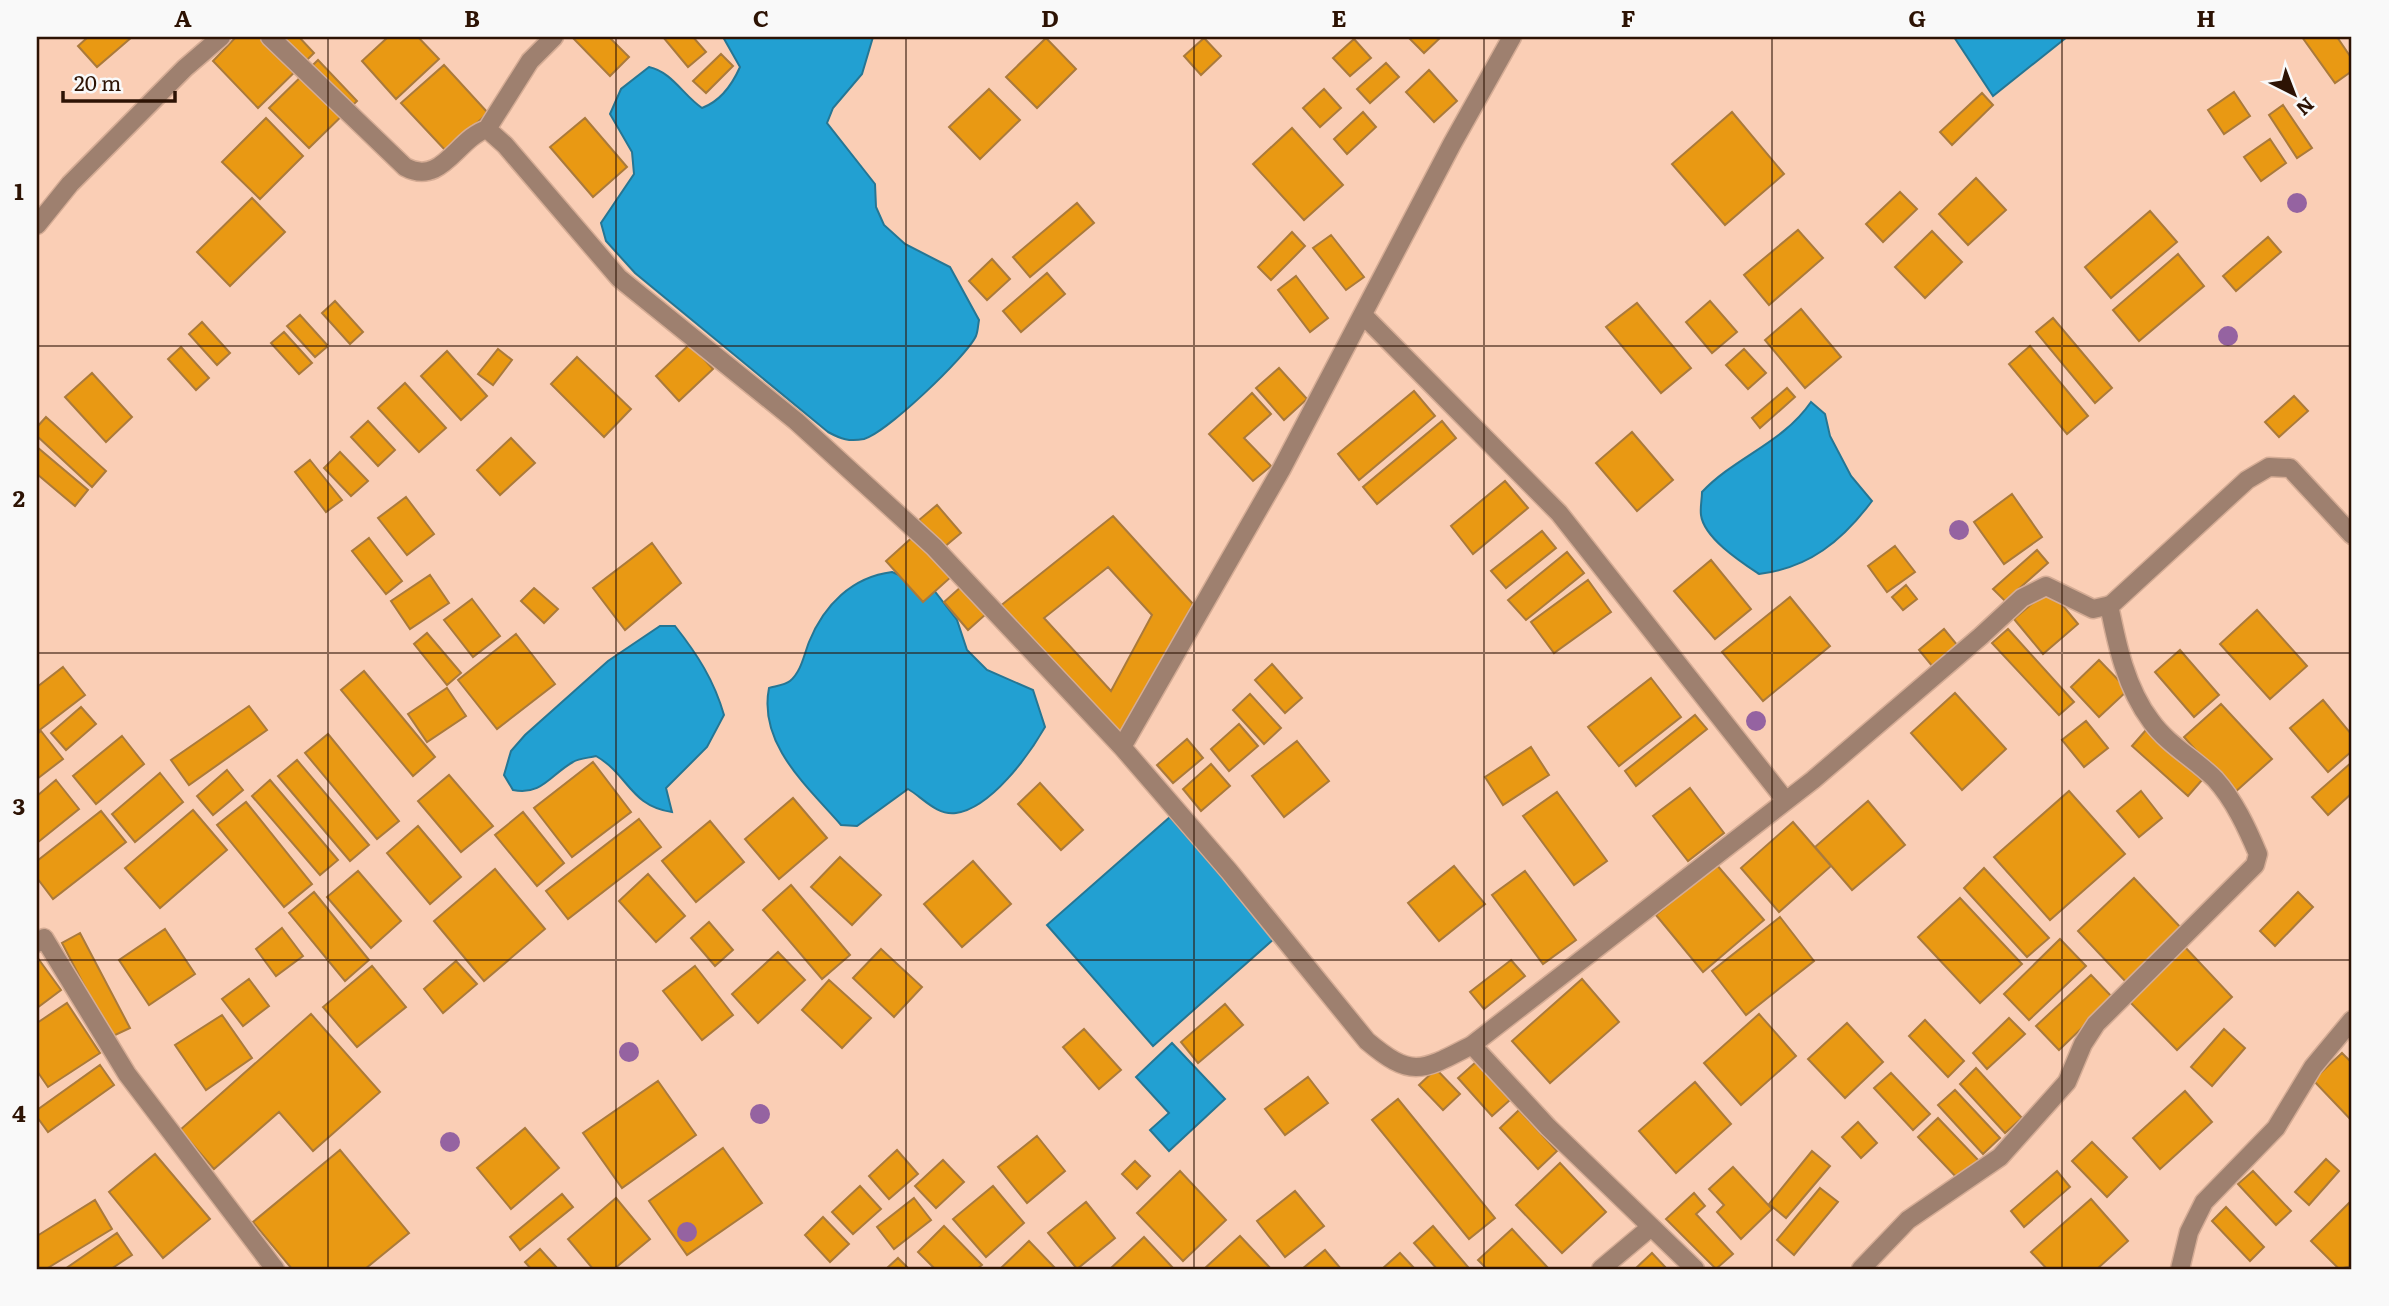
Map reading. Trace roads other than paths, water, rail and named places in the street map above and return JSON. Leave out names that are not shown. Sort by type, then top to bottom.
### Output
[{"type":"street","points":[[37,225],[69,184],[185,68],[221,37]]},
{"type":"street","points":[[270,37],[405,167],[417,174],[432,172],[476,132],[487,129],[530,61],[554,37]]},
{"type":"street","points":[[1122,747],[1281,470],[1452,144],[1512,37]]},
{"type":"street","points":[[487,129],[526,167],[619,278],[796,421],[933,547],[1122,747],[1229,871],[1367,1041],[1388,1059],[1413,1069],[1436,1064],[1472,1045],[1786,801],[1982,636],[2021,598],[2046,586],[2093,609],[2109,605],[2247,480],[2269,467],[2290,468],[2352,535]]},
{"type":"street","points":[[1364,316],[1559,513],[1786,801]]},
{"type":"street","points":[[1861,1269],[1908,1220],[2000,1157],[2067,1082],[2083,1044],[2096,1024],[2255,865],[2258,854],[2231,801],[2214,779],[2152,723],[2135,696],[2118,646],[2109,605]]},
{"type":"street","points":[[39,935],[128,1073],[275,1269]]},
{"type":"street","points":[[2180,1269],[2189,1232],[2204,1202],[2276,1128],[2313,1067],[2352,1020]]},
{"type":"street","points":[[1472,1045],[1548,1127],[1695,1269]]},
{"type":"street","points":[[1601,1269],[1651,1227]]},
{"type":"water","points":[[723,37],[873,37],[862,74],[833,108],[827,123],[875,184],[876,207],[884,225],[905,244],[950,267],[979,320],[976,336],[942,376],[889,423],[864,439],[845,439],[828,432],[635,273],[606,241],[601,223],[634,174],[632,152],[610,114],[621,89],[649,67],[671,79],[702,108],[709,105],[725,92],[740,67]]},
{"type":"water","points":[[1954,37],[2067,37],[1993,96]]},
{"type":"water","points":[[1811,402],[1825,414],[1830,436],[1851,476],[1872,501],[1849,528],[1823,550],[1794,566],[1759,574],[1724,549],[1709,532],[1701,515],[1702,492],[1729,469],[1787,428]]},
{"type":"water","points":[[892,572],[933,589],[957,620],[967,650],[987,670],[1033,690],[1045,727],[1008,779],[969,809],[956,813],[942,812],[908,789],[857,826],[841,825],[800,779],[778,746],[771,728],[769,688],[786,684],[794,677],[815,629],[841,595],[864,580]]},
{"type":"water","points":[[660,626],[675,626],[691,647],[710,679],[724,715],[707,747],[666,788],[672,812],[658,809],[638,797],[616,772],[596,756],[575,761],[532,790],[513,790],[504,775],[511,751],[525,735],[608,661]]},
{"type":"water","points":[[1170,817],[1275,938],[1153,1046],[1047,925]]},
{"type":"water","points":[[1172,1043],[1225,1099],[1169,1151],[1150,1130],[1169,1113],[1136,1077]]}]
